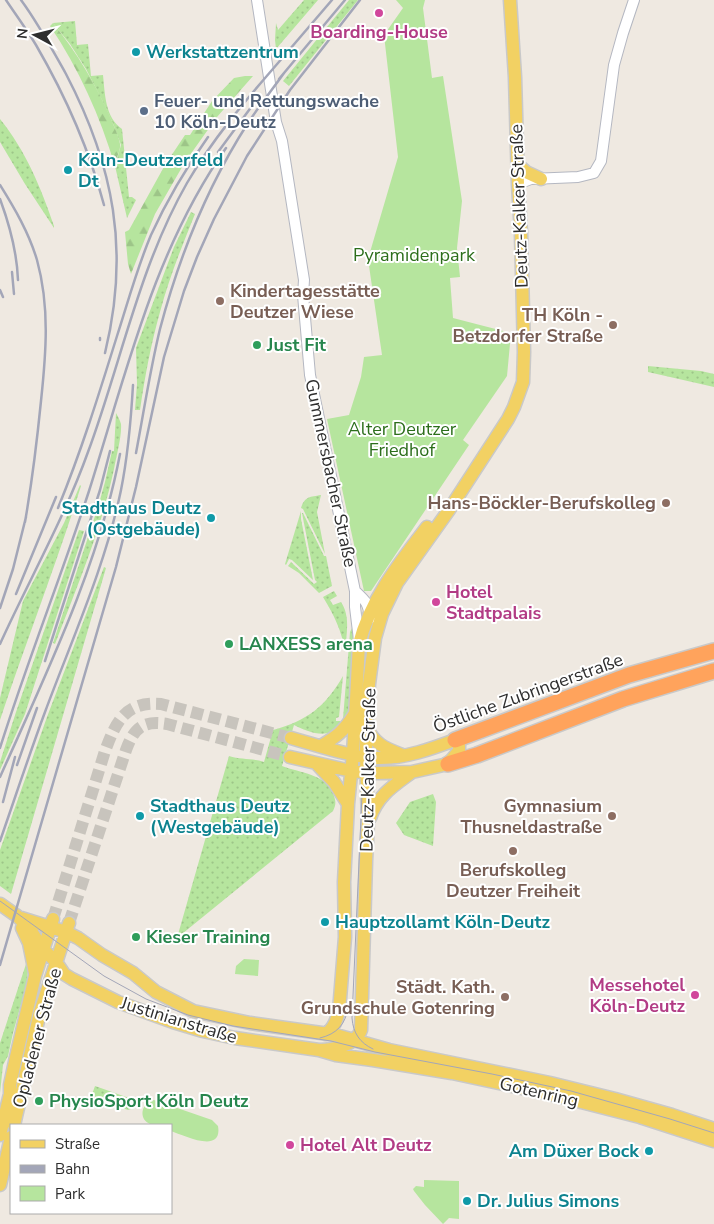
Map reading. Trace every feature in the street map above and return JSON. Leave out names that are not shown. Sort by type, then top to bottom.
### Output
[{"type":"highway","name":"Östliche Zubringerstraße","points":[[455,740],[629,675],[714,651]]},
{"type":"highway","points":[[448,764],[623,699],[714,671]]},
{"type":"main road","name":"Deutz-Kalker Straße","points":[[349,1040],[360,1035],[362,1020],[368,822],[366,729],[375,638],[382,614],[397,583],[449,510],[508,419],[523,382],[521,233],[510,0]]},
{"type":"main road","points":[[518,165],[526,172],[540,178]]},
{"type":"main road","name":"Deutz-Kalker Straße","points":[[326,1034],[334,1026],[339,1008],[345,937],[344,882],[348,804],[353,754],[359,644],[376,600],[411,548],[448,501],[464,486]]},
{"type":"main road","points":[[321,746],[340,734],[355,713]]},
{"type":"main road","points":[[366,729],[377,743],[402,755]]},
{"type":"main road","points":[[291,738],[353,754]]},
{"type":"main road","points":[[290,757],[366,773],[412,772],[448,764],[459,751],[459,744],[455,740]]},
{"type":"main road","name":"Östliche Zubringerstraße","points":[[353,754],[382,758],[423,751],[455,740]]},
{"type":"main road","points":[[316,763],[334,782],[348,804]]},
{"type":"main road","points":[[368,822],[373,809],[382,796],[412,772]]},
{"type":"main road","points":[[0,904],[17,916],[29,943],[35,976]]},
{"type":"main road","name":"Justinianstraße","points":[[17,916],[68,928],[78,938],[133,972],[156,992],[193,1011],[250,1024],[326,1034],[367,1043]]},
{"type":"main road","name":"Justinianstraße","points":[[17,916],[30,928],[43,949],[56,962],[64,974],[118,1002],[173,1022],[236,1038],[361,1058]]},
{"type":"main road","name":"Opladener Straße","points":[[0,1135],[35,976],[52,923]]},
{"type":"main road","name":"Opladener Straße","points":[[14,1124],[40,1012],[68,928]]},
{"type":"main road","points":[[339,1008],[341,1026],[361,1058]]},
{"type":"main road","points":[[318,1050],[335,1049],[349,1040]]},
{"type":"main road","name":"Gotenring","points":[[367,1043],[389,1050],[559,1085],[662,1112],[714,1129]]},
{"type":"main road","name":"Gotenring","points":[[361,1058],[458,1074],[577,1100],[645,1118],[714,1141]]},
{"type":"main road","points":[[13,1072],[18,1072],[19,1075],[17,1090],[20,1101]]},
{"type":"main road","points":[[0,1185],[10,1141]]},
{"type":"street","name":"Gummersbacher Straße","points":[[257,0],[304,280],[303,295],[310,375],[355,591],[359,644]]},
{"type":"street","points":[[518,184],[531,179],[578,177],[594,173],[601,161],[614,65],[634,0]]},
{"type":"street","name":"Gummersbacher Straße","points":[[355,591],[365,600],[368,606],[375,638]]},
{"type":"green space","points":[[304,0],[318,0],[276,49],[276,23],[278,30]]},
{"type":"green space","points":[[349,0],[358,0],[289,86],[283,81]]},
{"type":"green space","points":[[396,0],[425,0],[423,8],[432,78],[443,76],[462,201],[457,248],[460,277],[450,278],[453,318],[511,333],[507,376],[463,440],[469,445],[371,591],[364,591],[327,419],[349,415],[361,377],[364,357],[382,355],[368,259],[398,157],[384,35],[403,8]]},
{"type":"green space","points":[[75,21],[77,45],[88,44],[91,76],[103,75],[105,97],[109,112],[116,124],[122,129],[129,197],[136,200],[127,218],[115,166],[121,145],[114,126],[86,69],[70,44],[53,23]]},
{"type":"green space","points":[[53,23],[70,46],[99,93],[118,135],[120,149],[115,166],[103,129],[79,76],[50,26]]},
{"type":"green space","points":[[253,76],[217,117],[185,162],[155,214],[131,274],[128,264],[125,232],[129,230],[165,165],[185,135],[190,135],[212,101],[234,78]]},
{"type":"green space","points":[[0,119],[18,144],[32,170],[54,228],[0,142]]},
{"type":"green space","points":[[191,212],[195,214],[172,274],[157,324],[148,360],[140,410],[135,410],[137,384],[136,348],[174,247]]},
{"type":"green space","points":[[648,366],[714,374],[714,387],[648,372]]},
{"type":"green space","points":[[116,413],[121,424],[121,434],[109,492],[88,558],[55,644],[53,643],[98,507],[112,451],[114,451]]},
{"type":"green space","points":[[80,485],[0,720],[0,698],[23,601],[64,523]]},
{"type":"green space","points":[[321,495],[317,512],[325,554],[301,508],[306,499]]},
{"type":"green space","points":[[301,511],[313,580],[292,560],[289,559],[285,564]]},
{"type":"green space","points":[[302,513],[324,556],[326,556],[332,586],[319,593],[299,573],[288,566],[291,562],[314,584],[317,582],[315,580]]},
{"type":"green space","points":[[79,530],[84,531],[25,714],[0,770],[0,762],[16,712]]},
{"type":"green space","points":[[104,567],[106,568],[11,894],[0,886],[0,850],[47,717]]},
{"type":"green space","points":[[334,591],[337,596],[330,600],[333,605],[341,602],[346,614],[345,652],[337,623],[323,597]]},
{"type":"green space","points":[[352,628],[348,716],[345,724],[343,719],[350,632]]},
{"type":"green space","points":[[343,676],[339,717],[336,718],[336,721],[340,721],[340,724],[331,732],[322,734],[307,731],[294,725],[282,766],[312,775],[326,783],[335,798],[333,811],[177,938],[229,756],[264,762],[273,730],[296,722],[314,711],[330,696]]},
{"type":"green space","points":[[433,794],[436,802],[433,846],[404,835],[396,823],[410,802]]},
{"type":"green space","points":[[244,959],[259,960],[258,976],[235,974],[236,966]]},
{"type":"green space","points":[[26,964],[28,970],[27,983],[8,1056],[3,1065],[0,1093],[0,1043]]},
{"type":"green space","points":[[95,1086],[132,1099],[134,1101],[121,1097],[119,1103],[132,1108],[128,1110],[91,1097]]},
{"type":"green space","points":[[154,1100],[212,1120],[218,1126],[218,1135],[214,1140],[201,1141],[172,1131],[172,1124],[150,1124],[144,1119],[143,1111],[146,1104]]},
{"type":"green space","points":[[424,1180],[459,1181],[459,1219],[449,1218],[443,1224],[425,1205],[413,1189],[416,1186],[424,1187]]},
{"type":"tunnel","points":[[53,919],[105,751],[113,731],[130,710],[149,704],[161,704],[291,738]]},
{"type":"tunnel","points":[[69,923],[126,750],[132,736],[141,727],[152,723],[167,724],[290,757]]},
{"type":"tram line","points":[[362,795],[352,1018],[358,1037],[364,1044],[373,1049]]},
{"type":"tram line","points":[[0,901],[104,976],[146,999],[188,1015],[233,1026],[331,1041],[375,1052],[571,1091],[714,1133]]},
{"type":"tram line","points":[[320,1038],[331,1034],[340,1027],[348,1007]]},
{"type":"railway","points":[[6,0],[36,45],[57,83],[84,143],[104,205]]},
{"type":"railway","points":[[21,0],[66,74],[96,142],[106,176],[113,210],[116,244],[116,279],[105,353]]},
{"type":"railway","points":[[0,644],[79,477],[100,418],[143,282],[170,215],[187,183],[218,136],[332,0]]},
{"type":"railway","points":[[279,79],[345,0]]},
{"type":"railway","points":[[0,965],[116,567],[136,487],[164,357],[184,291],[214,219],[247,156],[290,90],[360,0]]},
{"type":"railway","points":[[136,453],[160,329],[176,275],[196,222],[220,171],[234,147],[252,117],[284,73]]},
{"type":"railway","points":[[218,152],[252,106]]},
{"type":"railway","points":[[58,508],[89,423],[146,247],[170,197],[208,137]]},
{"type":"railway","points":[[0,748],[89,491],[144,314],[179,228],[201,187],[226,148]]},
{"type":"railway","points":[[0,185],[30,240],[37,260],[44,295],[46,330],[43,383],[25,522]]},
{"type":"railway","points":[[0,199],[12,239],[18,280]]},
{"type":"railway","points":[[12,272],[14,294]]},
{"type":"railway","points":[[0,290],[3,297]]},
{"type":"railway","points":[[0,841],[39,728],[106,547],[121,490],[129,438],[133,385]]},
{"type":"railway","points":[[45,661],[100,490],[110,451]]},
{"type":"railway","points":[[0,777],[53,659],[85,578],[111,496],[120,454]]},
{"type":"railway","points":[[16,594],[56,497]]},
{"type":"railway","points":[[0,608],[13,569],[26,517]]},
{"type":"railway","points":[[17,765],[37,708]]},
{"type":"railway","points":[[3,802],[15,757]]},
{"type":"place","name":"Boarding-House","points":[[379,13]]},
{"type":"place","name":"Werkstattzentrum","points":[[136,52]]},
{"type":"place","name":"Feuer- und Rettungswache 10 Köln-Deutz","points":[[144,111]]},
{"type":"place","name":"Köln-Deutzerfeld Dt","points":[[68,170]]},
{"type":"place","name":"Kindertagesstätte Deutzer Wiese","points":[[220,301]]},
{"type":"place","name":"TH Köln - Betzdorfer Straße","points":[[613,325]]},
{"type":"place","name":"Just Fit","points":[[257,345]]},
{"type":"place","name":"Hans-Böckler-Berufskolleg","points":[[666,503]]},
{"type":"place","name":"Stadthaus Deutz (Ostgebäude)","points":[[211,518]]},
{"type":"place","name":"Hotel Stadtpalais","points":[[436,602]]},
{"type":"place","name":"LANXESS arena","points":[[229,644]]},
{"type":"place","name":"Stadthaus Deutz (Westgebäude)","points":[[140,816]]},
{"type":"place","name":"Gymnasium Thusneldastraße","points":[[612,816]]},
{"type":"place","name":"Berufskolleg Deutzer Freiheit","points":[[513,851]]},
{"type":"place","name":"Hauptzollamt Köln-Deutz","points":[[325,922]]},
{"type":"place","name":"Kieser Training","points":[[136,937]]},
{"type":"place","name":"Messehotel Köln-Deutz","points":[[695,995]]},
{"type":"place","name":"Städt. Kath. Grundschule Gotenring","points":[[505,997]]},
{"type":"place","name":"PhysioSport Köln Deutz","points":[[39,1101]]},
{"type":"place","name":"Hotel Alt Deutz","points":[[290,1145]]},
{"type":"place","name":"Am Düxer Bock","points":[[649,1151]]},
{"type":"place","name":"Dr. Julius Simons","points":[[467,1201]]},
{"type":"park label","name":"Pyramidenpark","points":[[414,255]]},
{"type":"park label","name":"Alter Deutzer Friedhof","points":[[402,439]]}]
